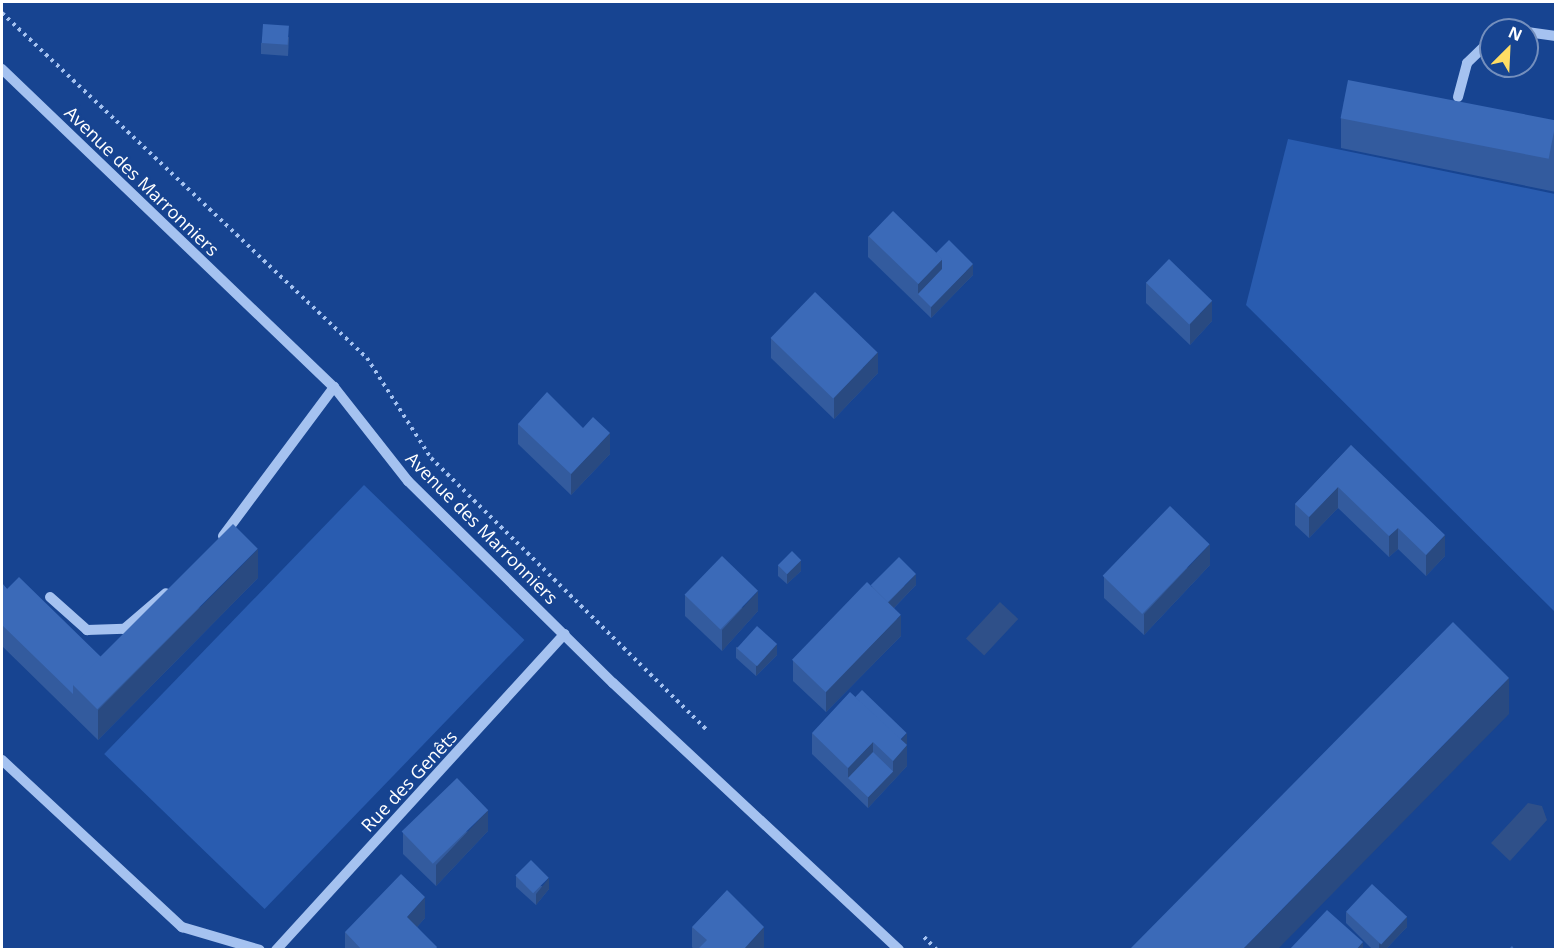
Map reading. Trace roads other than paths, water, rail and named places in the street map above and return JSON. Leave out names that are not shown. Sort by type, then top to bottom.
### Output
[{"type":"street","points":[[1539,34],[1556,36]]},
{"type":"street","points":[[1458,97],[1467,63],[1479,52]]},
{"type":"street","name":"Avenue des Marronniers","points":[[2,69],[334,387],[408,482],[899,950]]},
{"type":"street","points":[[215,548],[334,387]]},
{"type":"street","points":[[50,597],[87,630],[124,629],[174,586]]},
{"type":"street","name":"Rue des Genêts","points":[[276,950],[565,634]]},
{"type":"street","points":[[2,760],[182,927],[260,950]]}]
